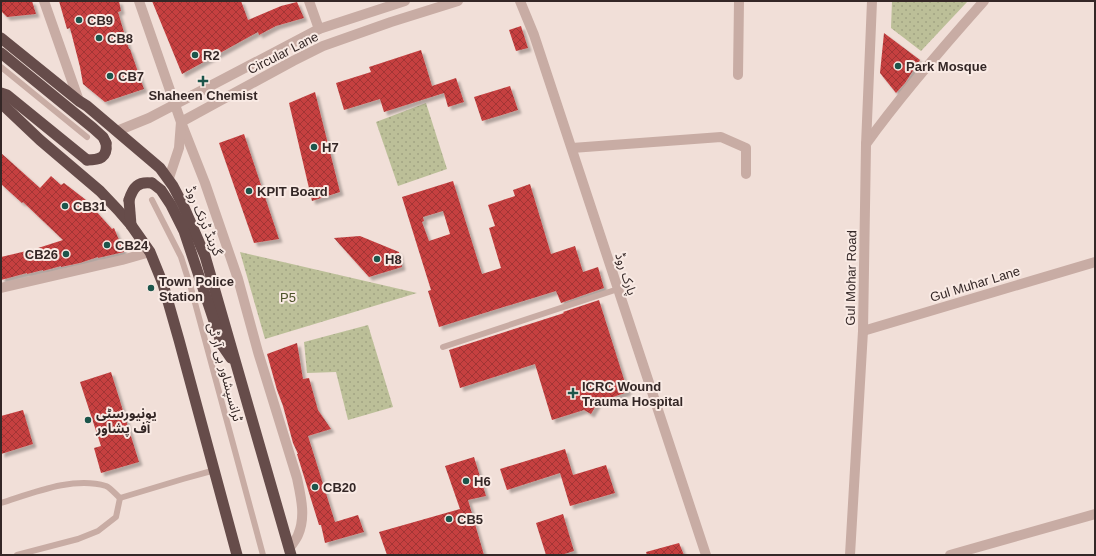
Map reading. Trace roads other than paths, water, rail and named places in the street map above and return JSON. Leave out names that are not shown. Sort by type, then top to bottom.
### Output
[{"type":"highway","name":"گرینڈ ٹرنک روڈ","points":[[1,38],[117,131],[160,168],[168,178],[183,205],[205,256],[290,552]]},
{"type":"highway","points":[[1,53],[103,136],[107,150],[102,157],[96,160],[87,160],[7,95],[1,93]]},
{"type":"highway","points":[[1,103],[40,140],[100,192],[131,225],[150,252],[163,284],[180,340],[237,555]]},
{"type":"highway","points":[[131,225],[129,200],[134,188],[140,183],[152,182],[161,190],[171,205],[184,231],[222,345],[236,366]]},
{"type":"street","points":[[44,1],[79,101]]},
{"type":"street","points":[[139,1],[238,279],[258,352],[297,478],[302,499],[302,521],[298,536],[290,552]]},
{"type":"street","points":[[309,1],[319,28]]},
{"type":"street","points":[[117,131],[149,118],[319,28],[405,1]]},
{"type":"street","name":"Circular Lane","points":[[181,122],[323,46],[391,22],[458,1]]},
{"type":"street","name":"پارک روڈ","points":[[520,1],[534,35],[572,148],[706,555]]},
{"type":"street","points":[[738,75],[739,1]]},
{"type":"street","name":"Gul Mohar Road","points":[[850,555],[863,331],[866,145],[872,1]]},
{"type":"street","points":[[866,145],[880,125],[942,48],[984,1]]},
{"type":"street","points":[[168,178],[179,148],[181,122]]},
{"type":"street","points":[[572,148],[721,138],[746,148],[746,174]]},
{"type":"street","points":[[1,288],[122,260],[150,252]]},
{"type":"street","name":"Gul Muhar Lane","points":[[863,331],[1095,262]]},
{"type":"street","points":[[950,555],[1095,514]]},
{"type":"lane","points":[[1,67],[87,137]]},
{"type":"lane","name":"ٹرانسپشاور بی آر ٹی","points":[[152,200],[181,257],[191,288],[263,555]]},
{"type":"lane","points":[[443,347],[618,289]]},
{"type":"lane","points":[[120,498],[215,470]]},
{"type":"lane","points":[[1,503],[58,486],[85,483],[108,487],[120,498]]},
{"type":"lane","points":[[17,555],[78,539],[98,531],[116,517],[120,498]]},
{"type":"place","name":"CB9","points":[[79,20]]},
{"type":"place","name":"CB8","points":[[99,38]]},
{"type":"place","name":"R2","points":[[195,55]]},
{"type":"place","name":"Park Mosque","points":[[898,66]]},
{"type":"place","name":"CB7","points":[[110,76]]},
{"type":"place","name":"Shaheen Chemist","points":[[203,81]]},
{"type":"place","name":"H7","points":[[314,147]]},
{"type":"place","name":"KPIT Board","points":[[249,191]]},
{"type":"place","name":"CB31","points":[[65,206]]},
{"type":"place","name":"CB24","points":[[107,245]]},
{"type":"place","name":"CB26","points":[[66,254]]},
{"type":"place","name":"H8","points":[[377,259]]},
{"type":"place","name":"Town Police Station","points":[[151,288]]},
{"type":"place","name":"ICRC Wound Trauma Hospital","points":[[573,393]]},
{"type":"place","name":"یونیورسٹی آف پشاور","points":[[88,420]]},
{"type":"place","name":"H6","points":[[466,481]]},
{"type":"place","name":"CB20","points":[[315,487]]},
{"type":"place","name":"CB5","points":[[449,519]]},
{"type":"park label","name":"P5","points":[[288,297]]}]
